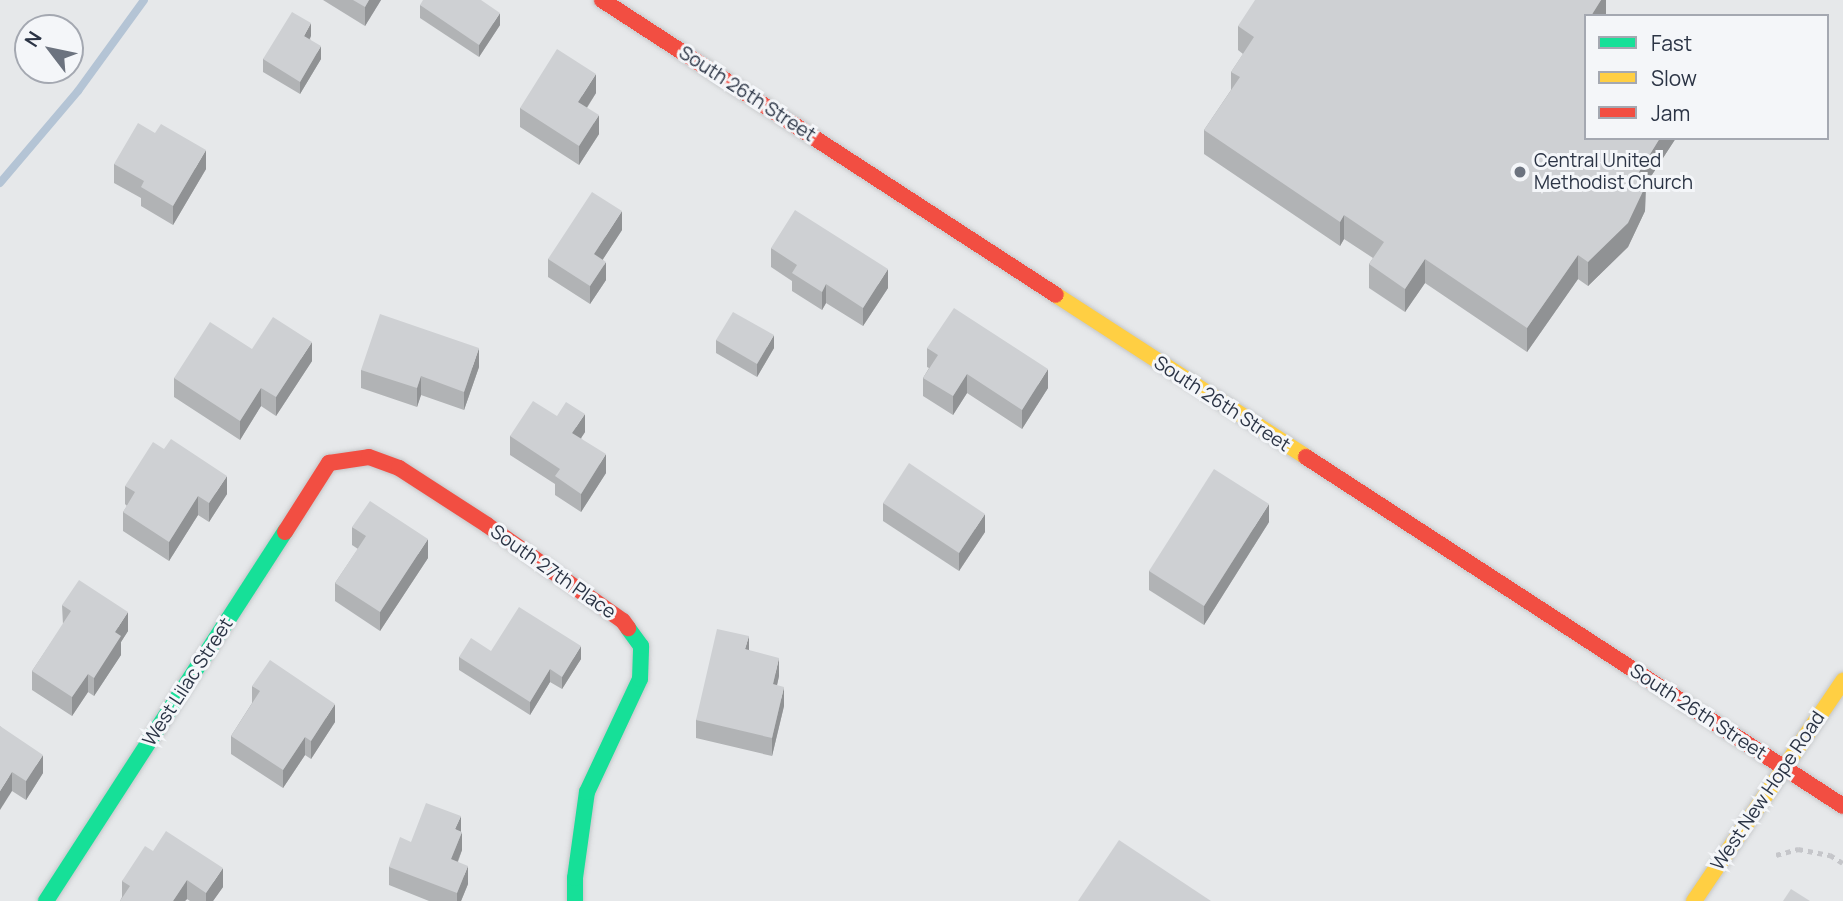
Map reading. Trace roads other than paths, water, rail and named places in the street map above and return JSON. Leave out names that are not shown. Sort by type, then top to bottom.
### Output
[{"type":"street","name":"South 26th Street","points":[[602,0],[1843,806]]},
{"type":"street","name":"South 27th Place","points":[[329,463],[369,457],[399,468],[487,525],[623,621],[641,646],[640,679],[587,792],[575,878],[575,901]]},
{"type":"street","name":"West Lilac Street","points":[[46,901],[329,463]]},
{"type":"street","name":"West New Hope Road","points":[[1694,901],[1843,681]]},
{"type":"waterway","points":[[0,183],[78,91],[144,0]]},
{"type":"place","name":"Central United Methodist Church","points":[[1520,172]]}]
